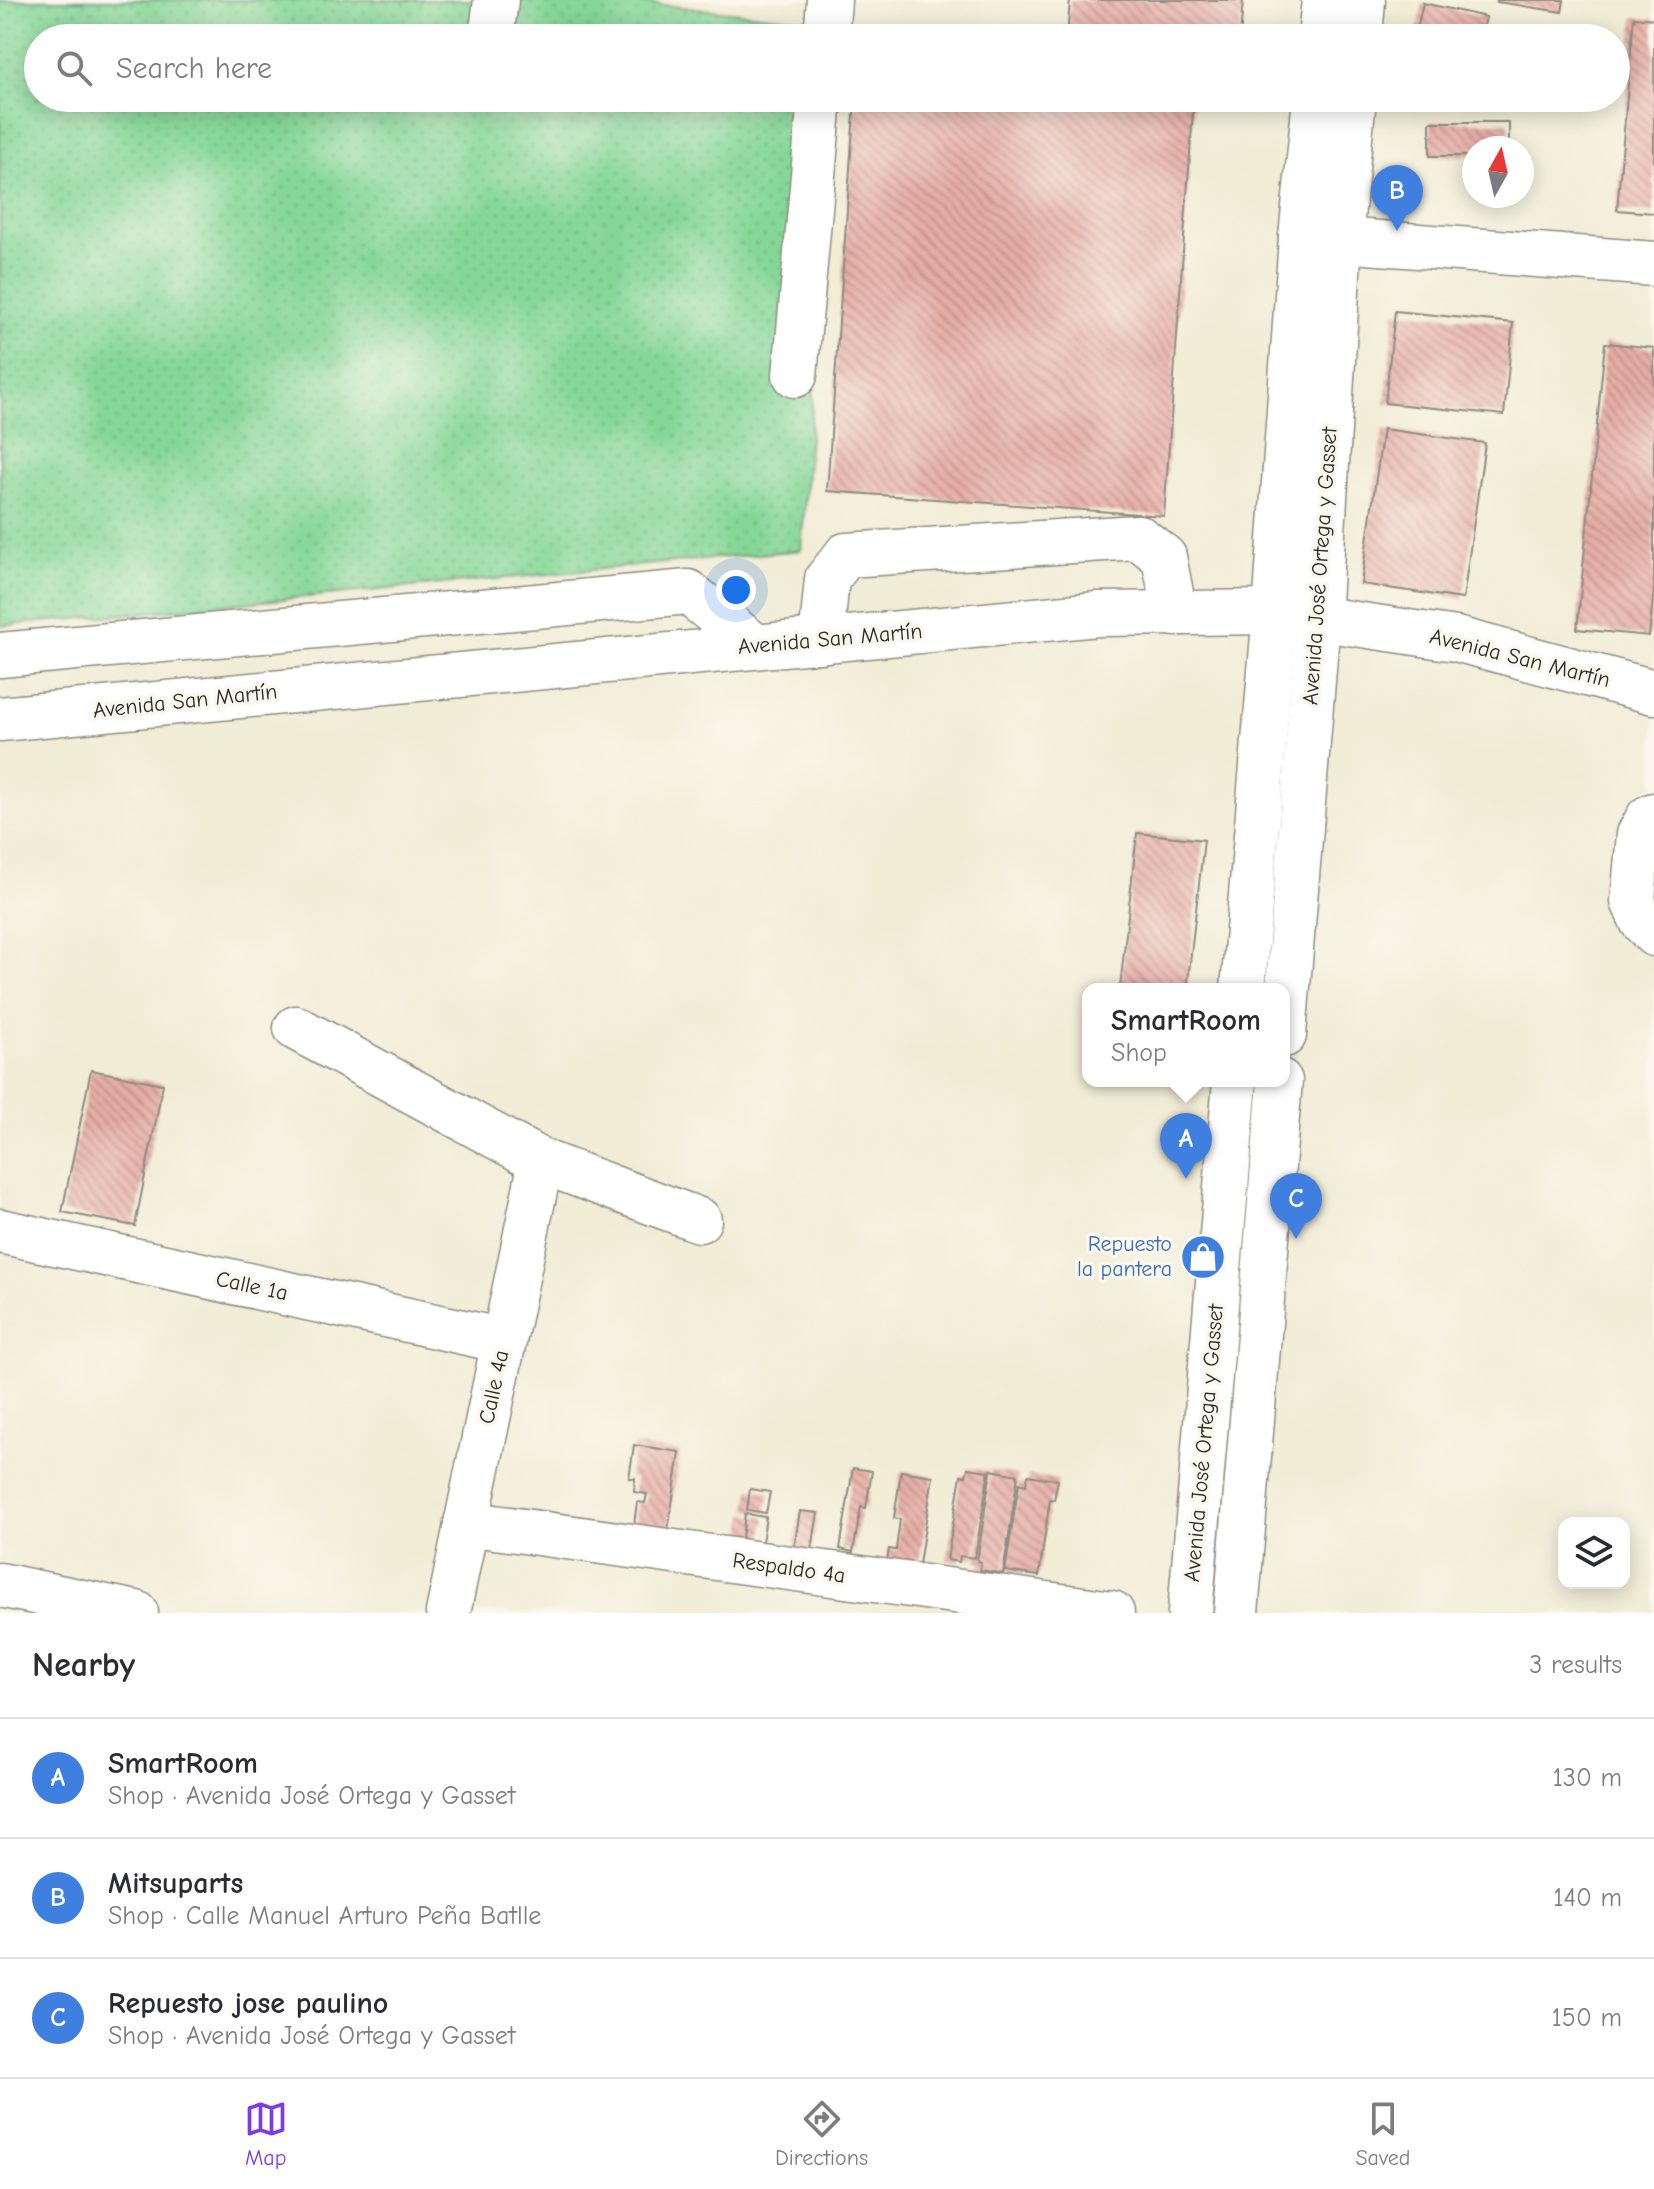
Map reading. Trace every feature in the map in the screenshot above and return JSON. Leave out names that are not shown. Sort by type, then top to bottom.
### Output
[{"type":"main road","points":[[493,24],[496,0]]},
{"type":"main road","points":[[827,24],[829,0]]},
{"type":"main road","points":[[1321,24],[1324,0]]},
{"type":"main road","points":[[1361,24],[1363,0]]},
{"type":"main road","points":[[795,375],[819,112]]},
{"type":"main road","name":"Avenida José Ortega y Gasset","points":[[1288,983],[1318,620],[1321,238],[1316,112]]},
{"type":"main road","name":"Avenida José Ortega y Gasset","points":[[1244,983],[1275,612],[1321,238],[1351,112]]},
{"type":"main road","points":[[1321,238],[1654,264]]},
{"type":"main road","points":[[821,641],[827,579],[846,555],[1138,537],[1164,557],[1175,614]]},
{"type":"main road","points":[[0,655],[688,592],[755,646]]},
{"type":"main road","name":"Avenida San Martín","points":[[0,719],[1098,614],[1275,612],[1456,639],[1654,692]]},
{"type":"main road","points":[[1654,815],[1648,818],[1639,834],[1633,901],[1642,921],[1654,934]]},
{"type":"main road","points":[[296,1028],[541,1161],[699,1220]]},
{"type":"main road","name":"Avenida José Ortega y Gasset","points":[[1190,1613],[1234,1087]]},
{"type":"main road","name":"Avenida José Ortega y Gasset","points":[[1236,1613],[1280,1087]]},
{"type":"main road","name":"Calle 4a","points":[[448,1613],[541,1161]]},
{"type":"main road","name":"Calle 1a","points":[[0,1231],[504,1341]]},
{"type":"main road","name":"Respaldo 4a","points":[[466,1523],[1112,1613]]},
{"type":"main road","points":[[0,1585],[136,1613]]},
{"type":"green space","points":[[0,0],[612,0],[810,20],[813,24],[24,24],[24,112],[835,112],[801,550],[0,626]]},
{"type":"building","points":[[1070,0],[1243,0],[1241,24],[1068,24]]},
{"type":"building","points":[[1497,0],[1564,0],[1562,12]]},
{"type":"building","points":[[1423,3],[1486,17],[1484,24],[1418,24]]},
{"type":"building","points":[[1634,17],[1654,19],[1654,213],[1617,210],[1626,112],[1630,112]]},
{"type":"building","points":[[854,112],[1193,112],[1164,516],[827,491]]},
{"type":"building","points":[[1430,122],[1509,122],[1509,136],[1462,136],[1462,156],[1430,156]]},
{"type":"building","points":[[1395,311],[1513,323],[1504,415],[1385,403]]},
{"type":"building","points":[[1605,343],[1654,348],[1654,590],[1649,636],[1577,629]]},
{"type":"building","points":[[1383,429],[1485,443],[1463,599],[1361,584]]},
{"type":"building","points":[[1137,833],[1204,840],[1188,983],[1121,983]]},
{"type":"building","points":[[91,1070],[163,1084],[135,1226],[62,1212]]},
{"type":"building","points":[[634,1445],[680,1452],[667,1537],[633,1532],[637,1502],[645,1503],[647,1494],[634,1492],[635,1478],[629,1478]]},
{"type":"building","points":[[853,1468],[872,1471],[866,1508],[861,1507],[853,1552],[840,1549]]},
{"type":"building","points":[[968,1468],[989,1471],[975,1558],[960,1556],[959,1562],[947,1560],[961,1475],[966,1476]]},
{"type":"building","points":[[991,1470],[1018,1475],[1003,1574],[980,1570],[981,1562],[977,1561]]},
{"type":"building","points":[[901,1471],[933,1476],[916,1583],[884,1578],[889,1549],[896,1550],[900,1519],[894,1518]]},
{"type":"building","points":[[1028,1475],[1058,1480],[1054,1500],[1050,1499],[1039,1576],[1005,1571],[1019,1483],[1026,1485]]},
{"type":"building","points":[[750,1489],[770,1492],[766,1513],[747,1510]]},
{"type":"building","points":[[800,1511],[818,1513],[809,1566],[791,1566]]},
{"type":"building","points":[[745,1514],[766,1517],[761,1549],[741,1546]]},
{"type":"place","name":"Mitsuparts","points":[[1397,231]]},
{"type":"place","name":"SmartRoom","points":[[1186,1179]]},
{"type":"place","name":"Repuesto jose paulino","points":[[1296,1239]]},
{"type":"place","name":"Repuesto la pantera","points":[[1203,1257]]}]
